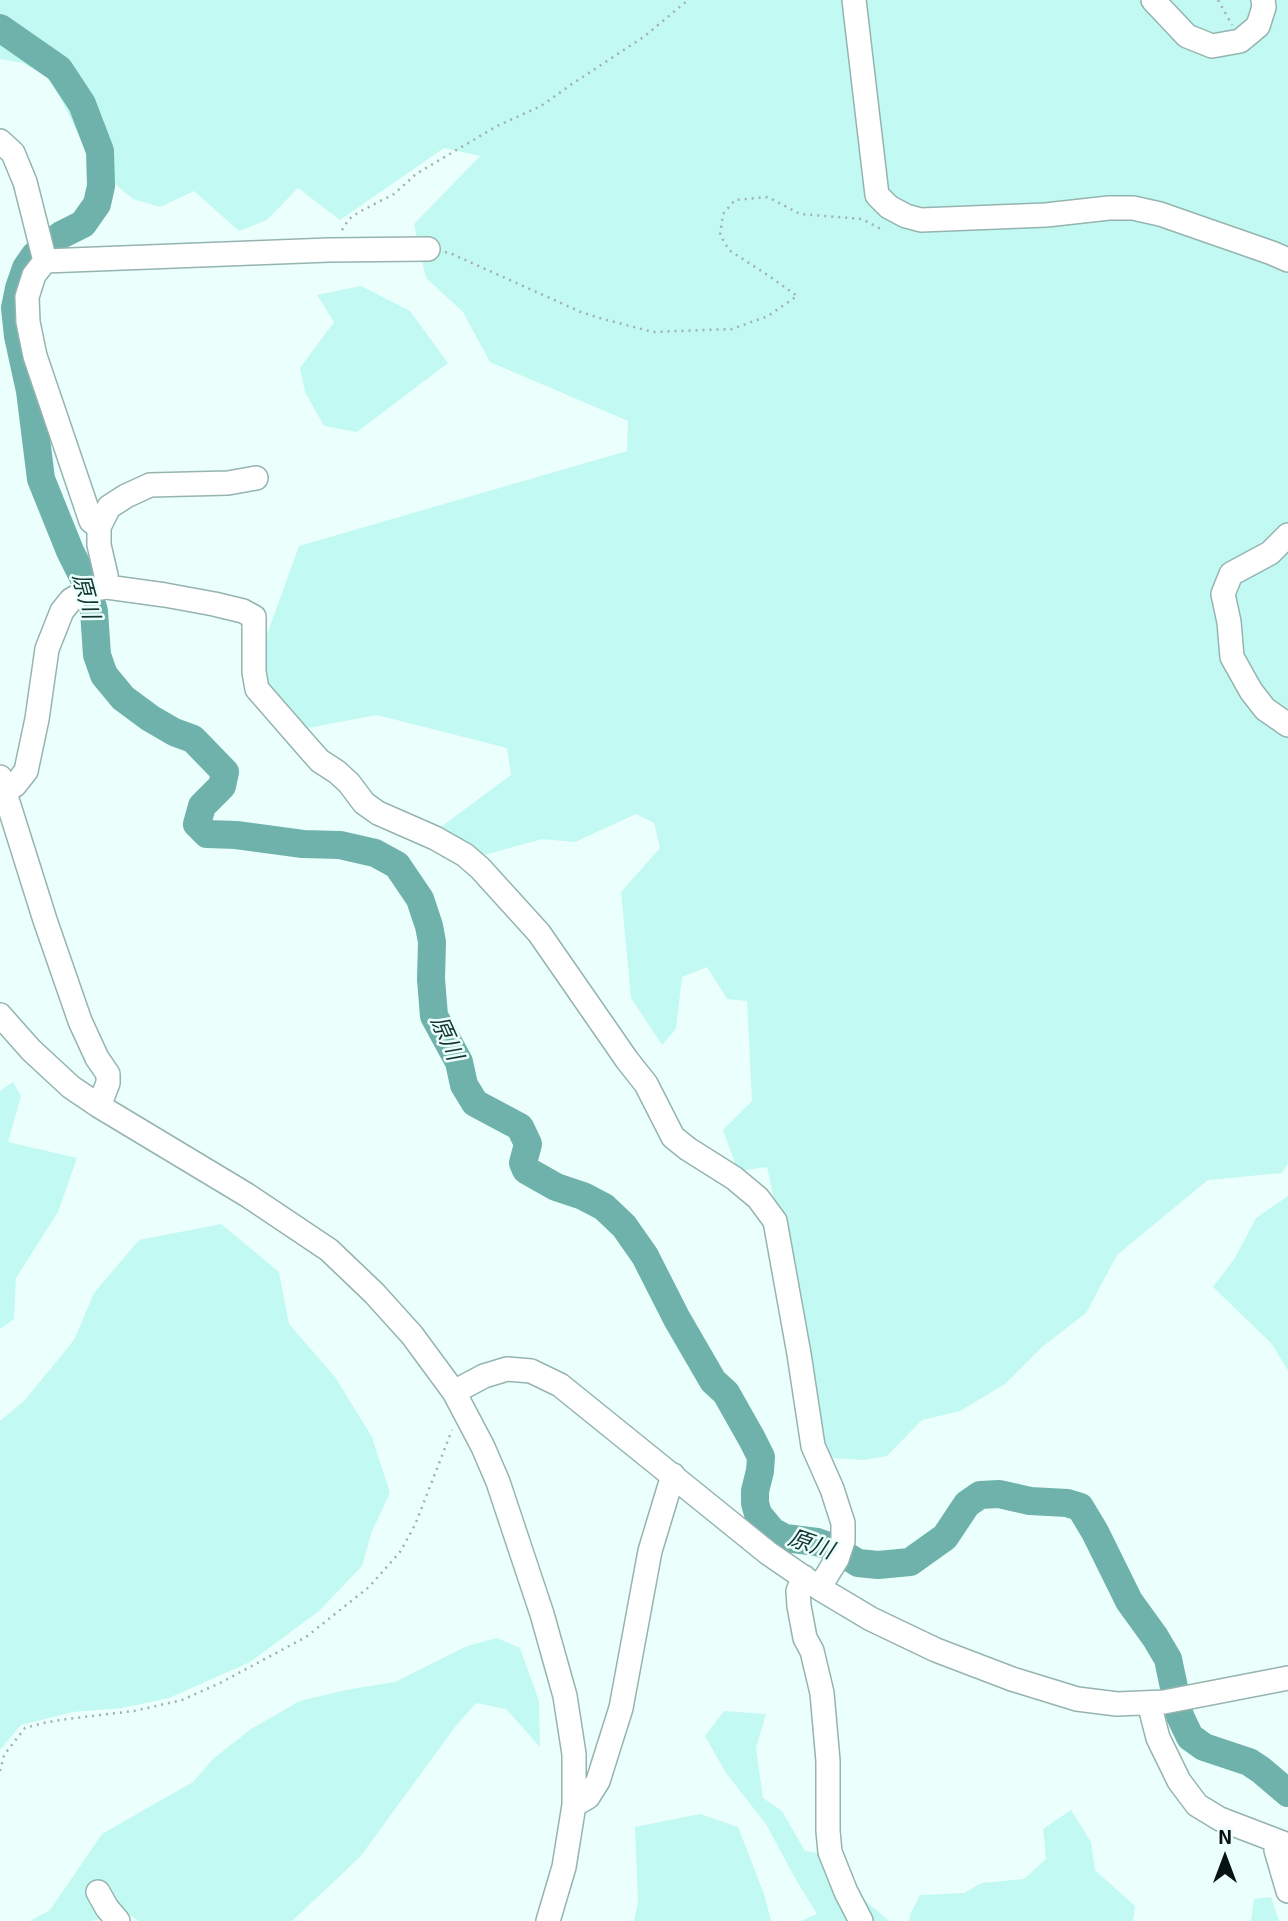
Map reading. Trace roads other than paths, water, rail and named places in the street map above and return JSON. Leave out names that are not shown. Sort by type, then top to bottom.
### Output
[{"type":"street","points":[[854,0],[877,195],[889,207],[921,220],[1133,208],[1160,214],[1288,260]]},
{"type":"street","points":[[1153,0],[1187,36],[1212,46],[1240,41],[1258,26],[1264,0]]},
{"type":"street","points":[[0,141],[13,153],[25,182],[43,253],[27,297],[28,322],[35,356],[91,521],[99,527]]},
{"type":"street","points":[[43,253],[428,249]]},
{"type":"street","points":[[93,590],[99,527],[109,507],[150,485],[228,483],[256,478]]},
{"type":"street","points":[[1288,535],[1270,553],[1231,574],[1223,594],[1232,657],[1251,691],[1265,709],[1288,725]]},
{"type":"street","points":[[99,1107],[108,1083],[108,1074],[97,1058],[80,1021],[2,784],[15,785],[26,771],[47,649],[62,611],[71,600],[93,590],[165,595],[243,611],[254,617],[254,672],[257,689],[320,761],[349,783],[364,803],[378,813],[435,838],[465,855],[480,868],[539,933],[646,1084],[673,1137],[734,1178],[758,1198],[775,1221],[813,1446],[843,1523],[840,1550],[811,1582],[798,1591],[805,1638],[812,1651],[822,1693],[828,1761],[830,1852],[861,1921]]},
{"type":"street","points":[[0,1015],[31,1050],[71,1087],[99,1107],[247,1195],[329,1250],[374,1293],[412,1335],[454,1392],[498,1482],[542,1614],[565,1696],[574,1754],[574,1805],[564,1867],[548,1921]]},
{"type":"street","points":[[454,1392],[484,1376],[507,1368],[531,1371],[559,1385],[768,1553],[811,1582],[871,1619],[936,1650],[1012,1679],[1077,1699],[1117,1704],[1156,1703],[1189,1698],[1288,1678]]},
{"type":"street","points":[[574,1805],[588,1797],[598,1782],[621,1708],[650,1551],[673,1475]]},
{"type":"street","points":[[1156,1703],[1158,1738],[1178,1781],[1198,1805],[1220,1819],[1282,1843],[1276,1850],[1288,1891]]},
{"type":"street","points":[[98,1892],[118,1921]]},
{"type":"waterway","name":"原川","points":[[0,28],[59,69],[82,104],[100,151],[101,186],[97,204],[83,224],[61,235],[35,255],[26,268],[15,308],[30,391],[41,479],[86,583],[94,611],[97,655],[104,675],[123,698],[150,718],[193,739],[225,772],[222,786],[202,806],[197,824],[207,834],[340,845],[375,853],[397,865],[420,899],[429,926],[432,942],[434,1016],[459,1062],[464,1085],[475,1103],[520,1127],[528,1144],[523,1163],[526,1170],[556,1187],[604,1207],[624,1226],[645,1256],[677,1319],[713,1381],[726,1393],[761,1457],[755,1503],[758,1514],[772,1531],[785,1538],[817,1542],[834,1548],[858,1563],[878,1565],[910,1562],[945,1537],[967,1504],[980,1495],[999,1494],[1080,1507],[1129,1601],[1168,1659],[1180,1716],[1190,1737],[1204,1747],[1249,1762],[1288,1793]]}]
